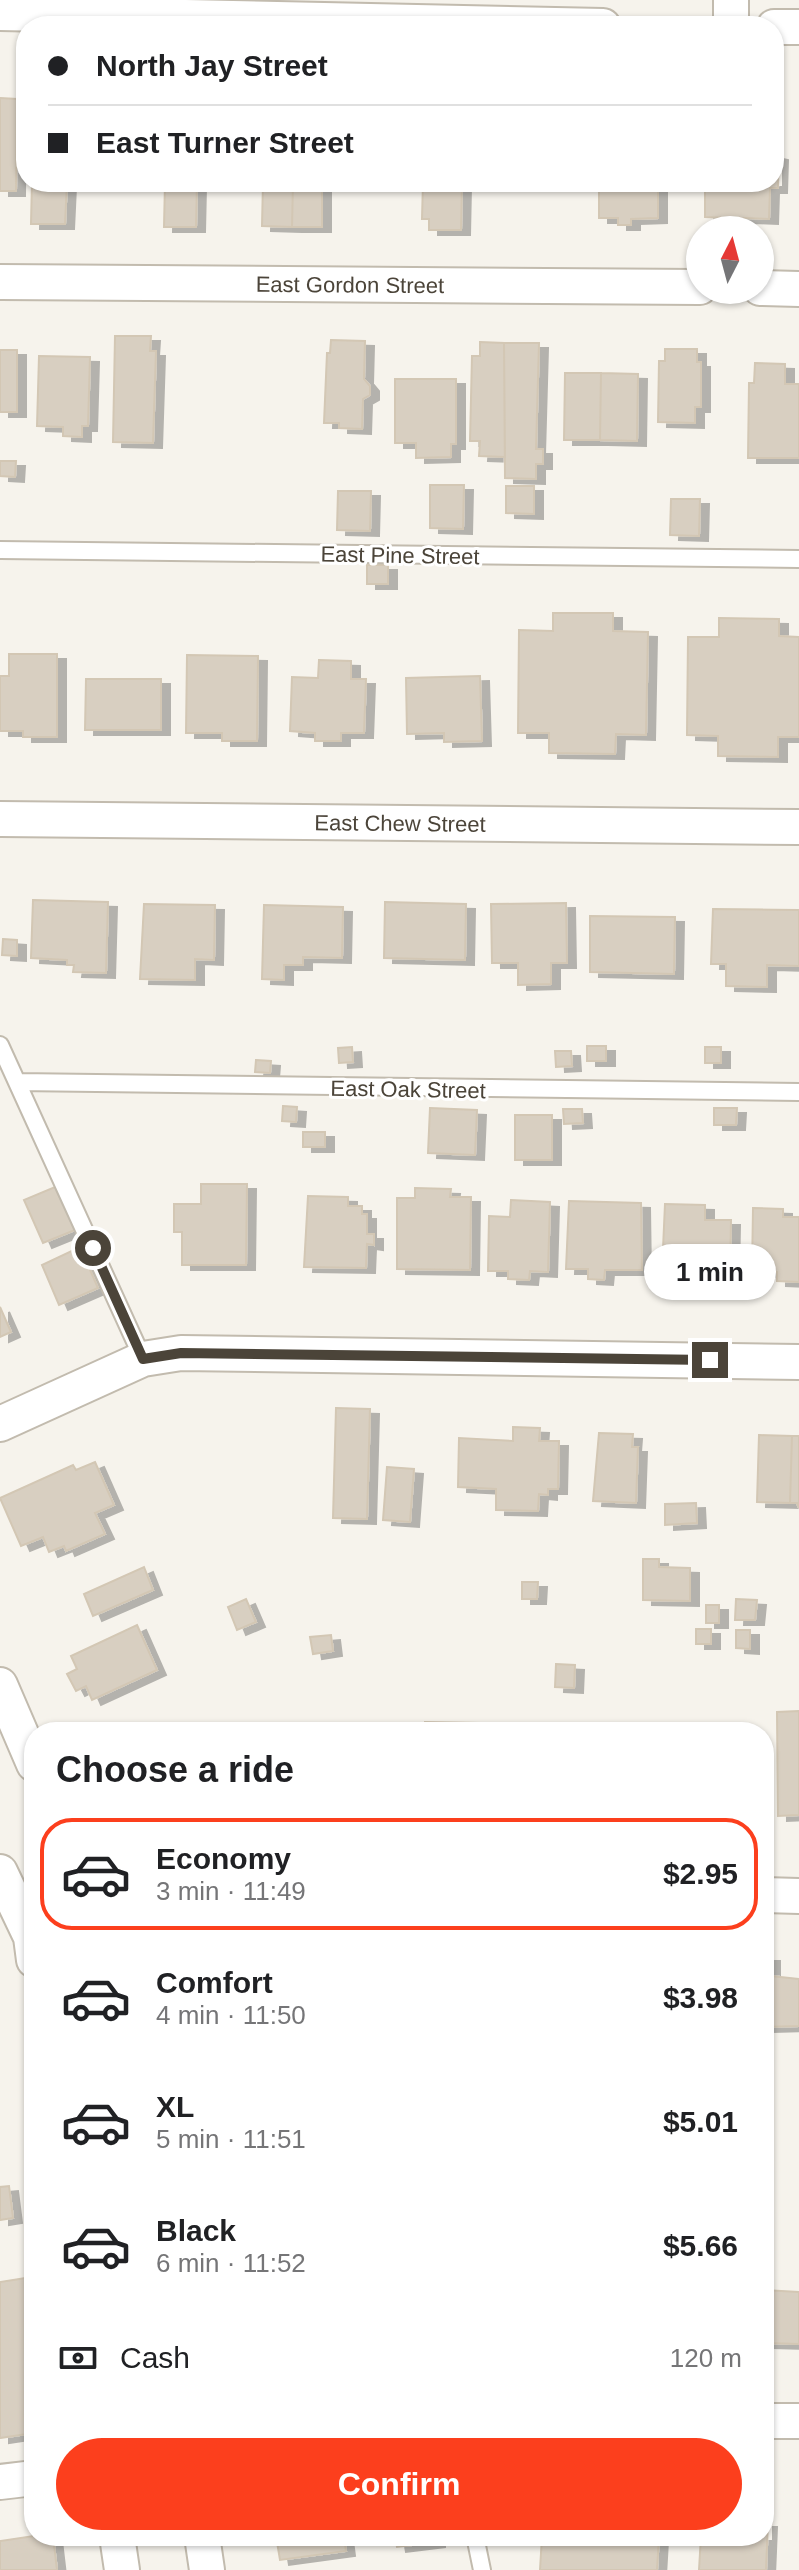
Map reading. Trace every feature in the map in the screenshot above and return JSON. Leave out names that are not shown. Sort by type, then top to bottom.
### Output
[{"type":"street","points":[[0,13],[139,16]]},
{"type":"street","name":"East Gordon Street","points":[[0,282],[686,287]]},
{"type":"street","points":[[774,288],[799,289]]},
{"type":"street","name":"East Chew Street","points":[[0,819],[799,827]]},
{"type":"street","points":[[0,1424],[143,1359],[196,1353],[799,1362]]},
{"type":"street","points":[[0,1685],[24,1741]]},
{"type":"street","points":[[0,1872],[24,1941]]},
{"type":"street","points":[[774,1895],[799,1896]]},
{"type":"street","points":[[774,2421],[799,2421]]},
{"type":"street","points":[[0,2482],[24,2479]]},
{"type":"street","points":[[118,2546],[122,2570]]},
{"type":"street","points":[[203,2546],[207,2570]]},
{"type":"lane","name":"East Pine Street","points":[[0,550],[799,559]]},
{"type":"lane","points":[[0,1045],[143,1359]]},
{"type":"lane","name":"East Oak Street","points":[[17,1082],[799,1092]]},
{"type":"lane","points":[[477,2546],[482,2570]]},
{"type":"building","points":[[0,98],[16,99],[16,191],[0,191]]},
{"type":"building","points":[[32,192],[67,192],[65,224],[31,224]]},
{"type":"building","points":[[165,192],[197,192],[196,227],[164,227]]},
{"type":"building","points":[[263,192],[293,192],[292,227],[262,226]]},
{"type":"building","points":[[293,192],[322,192],[322,227],[292,227]]},
{"type":"building","points":[[423,192],[462,192],[461,230],[429,230],[429,219],[422,219]]},
{"type":"building","points":[[599,192],[658,192],[658,218],[631,219],[631,225],[618,225],[618,218],[599,218]]},
{"type":"building","points":[[705,192],[770,192],[769,216],[705,216]]},
{"type":"building","points":[[115,336],[151,336],[150,351],[156,351],[153,443],[113,442]]},
{"type":"building","points":[[331,340],[365,341],[364,379],[370,386],[370,395],[363,399],[362,429],[339,428],[339,423],[324,423],[327,353],[330,353]]},
{"type":"building","points":[[480,342],[504,343],[505,457],[479,456],[480,441],[470,441],[472,356],[480,356]]},
{"type":"building","points":[[504,343],[539,343],[536,449],[543,449],[543,464],[536,464],[536,479],[505,478]]},
{"type":"building","points":[[665,349],[697,349],[697,362],[701,362],[701,407],[695,407],[695,423],[658,422],[659,361],[665,361]]},
{"type":"building","points":[[0,350],[17,350],[17,412],[0,412]]},
{"type":"building","points":[[39,356],[90,357],[88,426],[82,426],[82,437],[63,436],[63,427],[37,426]]},
{"type":"building","points":[[755,363],[785,364],[785,384],[799,384],[799,458],[748,458],[749,383],[754,383]]},
{"type":"building","points":[[565,373],[601,373],[600,440],[564,440]]},
{"type":"building","points":[[601,373],[638,374],[637,441],[600,440]]},
{"type":"building","points":[[395,379],[456,379],[456,444],[451,444],[451,457],[416,458],[416,443],[395,443]]},
{"type":"building","points":[[0,461],[16,461],[15,477],[0,476]]},
{"type":"building","points":[[430,485],[464,485],[463,529],[430,528]]},
{"type":"building","points":[[506,486],[534,486],[534,514],[506,513]]},
{"type":"building","points":[[338,491],[371,491],[370,531],[337,530]]},
{"type":"building","points":[[671,499],[700,499],[699,536],[670,535]]},
{"type":"building","points":[[367,565],[388,565],[388,584],[367,584]]},
{"type":"building","points":[[553,613],[613,613],[613,631],[648,632],[646,735],[616,734],[615,754],[549,753],[549,733],[518,733],[519,630],[553,631]]},
{"type":"building","points":[[719,618],[779,619],[779,636],[799,637],[799,737],[778,737],[778,757],[718,756],[718,736],[687,735],[688,637],[719,637]]},
{"type":"building","points":[[9,654],[57,654],[57,737],[23,737],[23,731],[0,731],[0,676],[9,676]]},
{"type":"building","points":[[187,655],[258,656],[257,741],[222,741],[222,733],[186,733]]},
{"type":"building","points":[[319,660],[351,661],[351,679],[366,679],[364,733],[341,733],[341,741],[315,741],[315,733],[290,731],[292,677],[318,678]]},
{"type":"building","points":[[480,676],[482,741],[444,742],[444,733],[407,734],[406,678]]},
{"type":"building","points":[[86,679],[161,679],[161,730],[85,730]]},
{"type":"building","points":[[33,900],[108,902],[106,973],[73,972],[74,965],[67,965],[67,960],[31,958]]},
{"type":"building","points":[[385,902],[466,904],[465,960],[384,958]]},
{"type":"building","points":[[566,903],[567,963],[551,963],[551,984],[518,985],[518,963],[492,963],[491,904]]},
{"type":"building","points":[[144,904],[215,905],[214,960],[195,959],[195,980],[140,979]]},
{"type":"building","points":[[264,905],[343,907],[342,958],[303,957],[303,965],[284,965],[284,980],[262,979]]},
{"type":"building","points":[[713,909],[799,910],[799,966],[767,965],[767,987],[726,986],[726,964],[711,964]]},
{"type":"building","points":[[590,916],[675,917],[674,974],[590,972]]},
{"type":"building","points":[[3,939],[17,940],[17,956],[2,955]]},
{"type":"building","points":[[587,1046],[606,1046],[606,1061],[587,1061]]},
{"type":"building","points":[[352,1047],[353,1062],[339,1063],[338,1048]]},
{"type":"building","points":[[705,1047],[721,1047],[721,1063],[705,1063]]},
{"type":"building","points":[[555,1051],[571,1051],[572,1066],[556,1067]]},
{"type":"building","points":[[256,1060],[271,1061],[270,1073],[255,1072]]},
{"type":"building","points":[[283,1106],[297,1107],[296,1122],[282,1121]]},
{"type":"building","points":[[430,1108],[477,1110],[475,1155],[428,1153]]},
{"type":"building","points":[[714,1108],[737,1108],[736,1125],[714,1125]]},
{"type":"building","points":[[563,1109],[582,1109],[583,1123],[564,1124]]},
{"type":"building","points":[[515,1115],[552,1115],[552,1160],[515,1160]]},
{"type":"building","points":[[303,1132],[325,1132],[325,1147],[303,1147]]},
{"type":"building","points":[[201,1184],[247,1184],[246,1265],[182,1265],[182,1232],[174,1232],[174,1204],[201,1204]]},
{"type":"building","points":[[55,1187],[75,1230],[43,1243],[24,1200]]},
{"type":"building","points":[[415,1188],[451,1189],[450,1197],[471,1197],[470,1270],[397,1269],[397,1198],[415,1198]]},
{"type":"building","points":[[308,1196],[348,1197],[348,1206],[362,1206],[362,1214],[367,1214],[367,1234],[374,1234],[374,1245],[367,1244],[366,1268],[304,1267]]},
{"type":"building","points":[[511,1200],[550,1202],[548,1272],[530,1271],[529,1280],[508,1279],[508,1271],[488,1271],[489,1216],[510,1217]]},
{"type":"building","points":[[569,1201],[641,1203],[642,1270],[605,1270],[604,1280],[588,1279],[588,1269],[566,1269]]},
{"type":"building","points":[[665,1204],[705,1205],[705,1220],[731,1220],[730,1273],[695,1271],[695,1281],[682,1281],[683,1271],[662,1271]]},
{"type":"building","points":[[753,1208],[783,1209],[783,1217],[799,1217],[799,1282],[777,1281],[777,1272],[752,1271]]},
{"type":"building","points":[[80,1247],[98,1288],[59,1305],[42,1265]]},
{"type":"building","points":[[0,1307],[11,1332],[0,1337]]},
{"type":"building","points":[[336,1408],[370,1409],[367,1519],[333,1518]]},
{"type":"building","points":[[513,1427],[540,1428],[539,1441],[559,1441],[558,1489],[548,1489],[548,1495],[539,1494],[538,1511],[496,1510],[496,1489],[458,1487],[459,1438],[513,1441]]},
{"type":"building","points":[[599,1433],[633,1434],[632,1447],[638,1447],[636,1503],[593,1501]]},
{"type":"building","points":[[759,1435],[792,1436],[790,1503],[757,1502]]},
{"type":"building","points":[[792,1436],[799,1436],[799,1508],[797,1503],[790,1503]]},
{"type":"building","points":[[95,1462],[114,1505],[95,1513],[105,1534],[66,1551],[64,1546],[49,1552],[43,1537],[21,1546],[0,1498],[73,1465],[76,1470]]},
{"type":"building","points":[[387,1467],[414,1469],[410,1522],[383,1520]]},
{"type":"building","points":[[696,1503],[697,1523],[665,1525],[665,1504]]},
{"type":"building","points":[[643,1559],[659,1559],[659,1567],[690,1568],[690,1601],[643,1600]]},
{"type":"building","points":[[144,1567],[153,1590],[93,1616],[84,1594]]},
{"type":"building","points":[[522,1582],[538,1582],[537,1599],[522,1599]]},
{"type":"building","points":[[246,1599],[256,1622],[237,1630],[228,1607]]},
{"type":"building","points":[[736,1599],[757,1600],[755,1620],[735,1620]]},
{"type":"building","points":[[706,1605],[719,1605],[719,1623],[706,1623]]},
{"type":"building","points":[[137,1625],[157,1670],[92,1700],[86,1686],[76,1691],[67,1674],[77,1669],[71,1656]]},
{"type":"building","points":[[696,1629],[711,1629],[711,1644],[696,1644]]},
{"type":"building","points":[[736,1630],[750,1630],[750,1649],[736,1648]]},
{"type":"building","points":[[331,1635],[333,1651],[313,1654],[310,1637]]},
{"type":"building","points":[[556,1664],[575,1665],[574,1688],[555,1687]]},
{"type":"building","points":[[799,1711],[799,1815],[778,1816],[777,1712]]},
{"type":"building","points":[[774,1976],[799,1979],[799,2026],[774,2027]]},
{"type":"building","points":[[9,2186],[13,2218],[0,2220],[0,2187]]},
{"type":"building","points":[[24,2278],[24,2434],[0,2438],[0,2282]]},
{"type":"building","points":[[774,2291],[799,2292],[799,2344],[774,2343]]},
{"type":"building","points":[[24,2537],[24,2546],[54,2546],[57,2570],[0,2570],[0,2541]]},
{"type":"building","points":[[278,2546],[345,2546],[346,2551],[280,2560]]},
{"type":"building","points":[[541,2546],[658,2546],[657,2570],[540,2570]]},
{"type":"building","points":[[700,2546],[767,2546],[766,2570],[699,2570]]},
{"type":"route","points":[[93,1248],[143,1359],[181,1353],[710,1360]]}]
